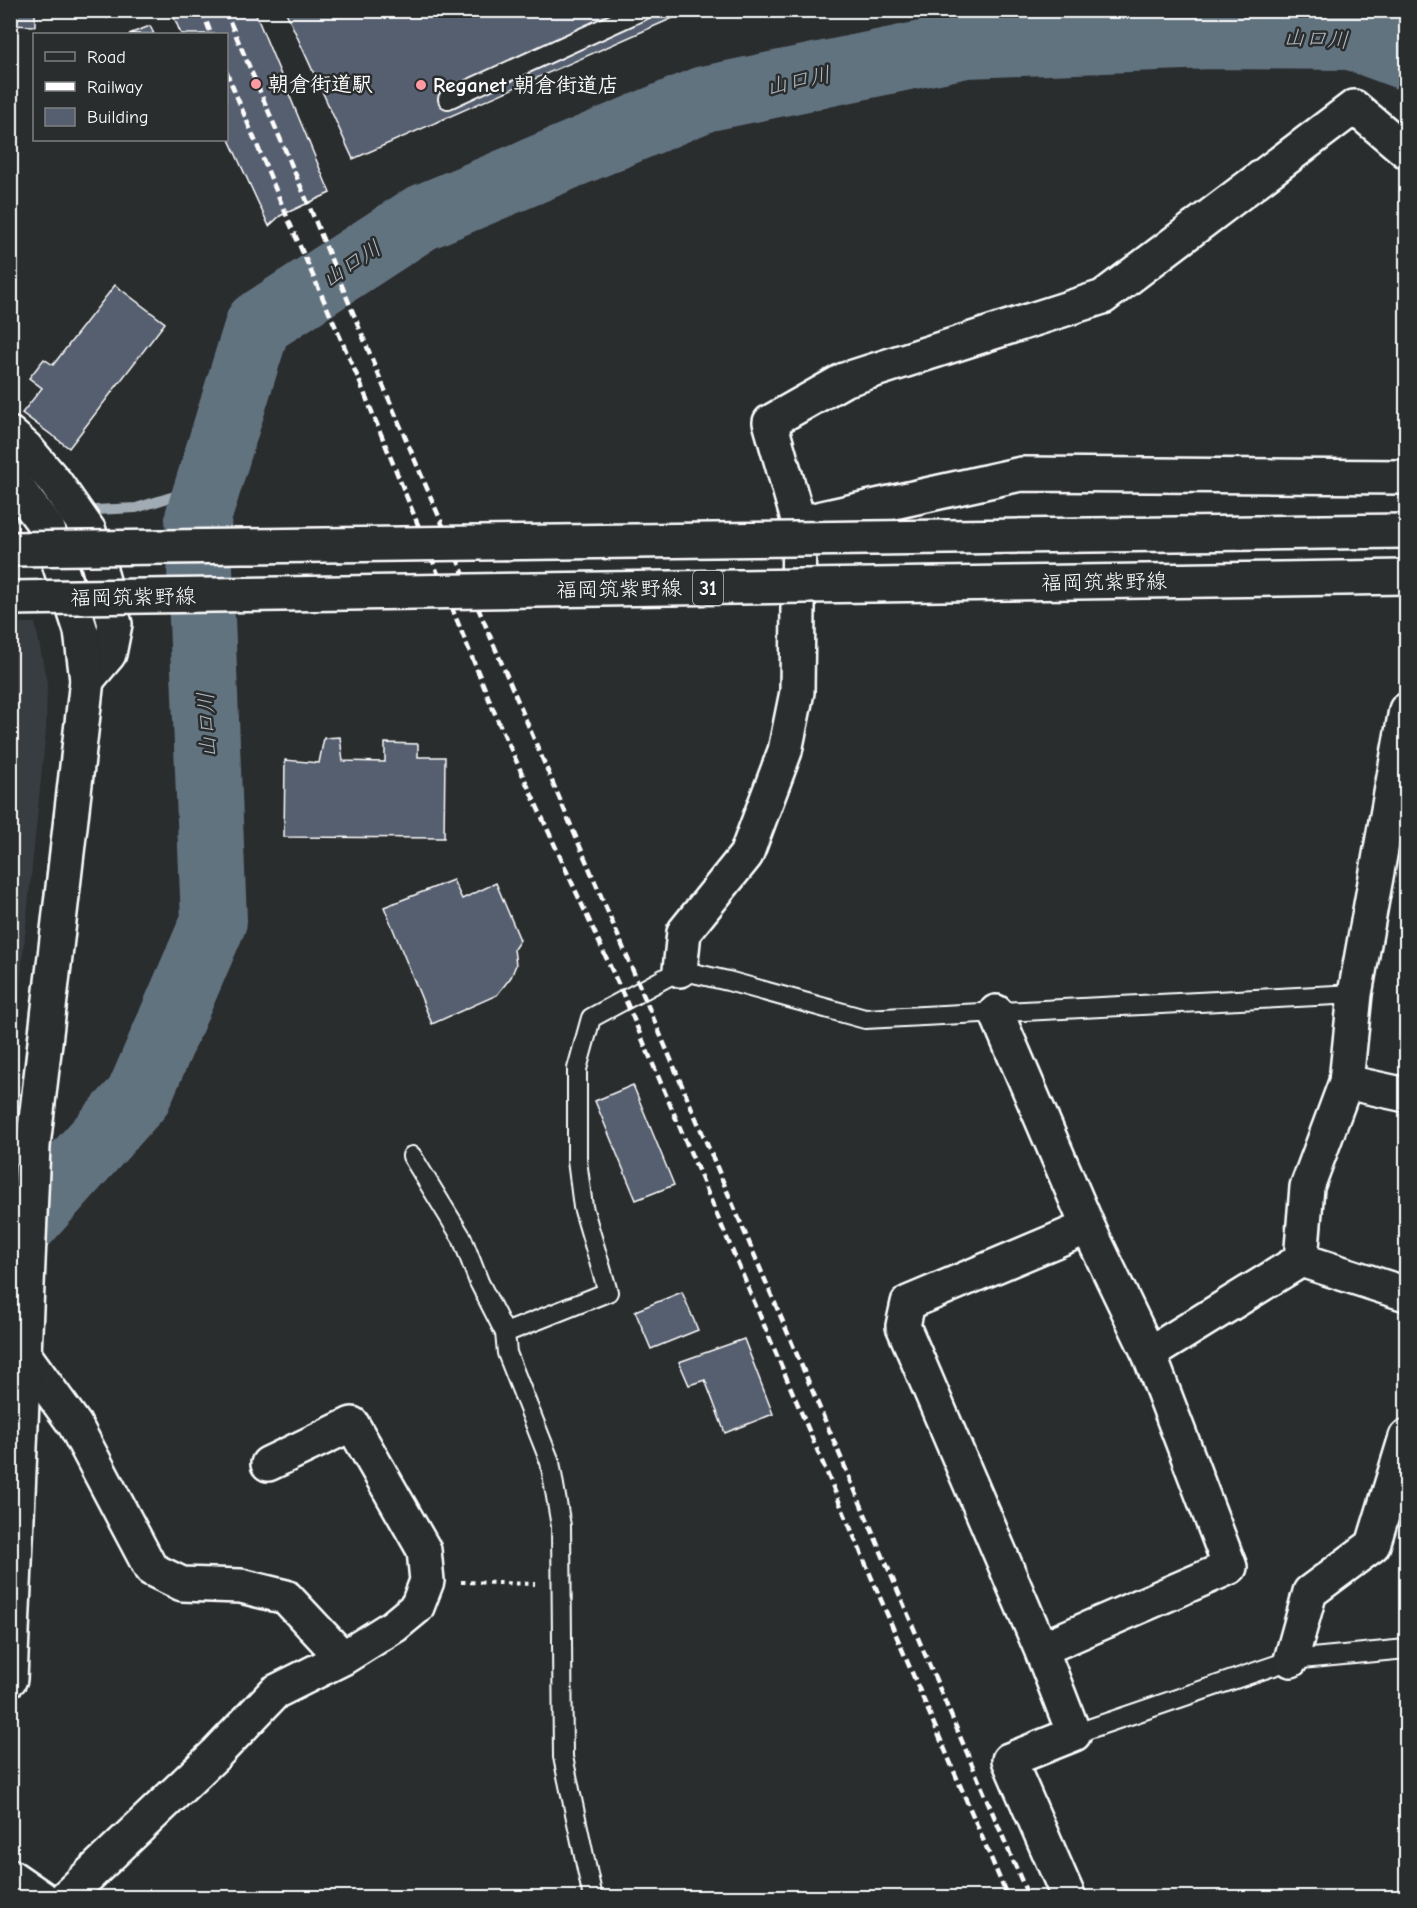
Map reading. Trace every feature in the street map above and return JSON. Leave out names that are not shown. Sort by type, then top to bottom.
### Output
[{"type":"street","points":[[680,970],[684,932],[746,855],[785,751],[797,692],[799,523],[770,422],[843,380],[1103,297],[1354,107],[1407,151]]},
{"type":"street","points":[[10,434],[26,448],[55,482],[89,531],[115,624],[109,654],[87,680]]},
{"type":"street","points":[[799,523],[1021,474],[1407,477]]},
{"type":"street","points":[[10,478],[48,530],[81,631],[87,680],[33,1146],[10,1678]]},
{"type":"street","name":"31","points":[[10,549],[1407,531]]},
{"type":"street","name":"福岡筑紫野線","points":[[10,598],[1407,577]]},
{"type":"street","points":[[1301,1260],[1307,1187],[1346,1082],[1355,994],[1407,710]]},
{"type":"street","points":[[996,1012],[1088,1227],[1149,1354],[1230,1567],[1041,1649]]},
{"type":"street","points":[[1346,1082],[1407,1095]]},
{"type":"street","points":[[1069,1898],[1009,1760],[1074,1734],[1041,1649],[903,1326],[908,1303],[1088,1227]]},
{"type":"street","points":[[1149,1354],[1301,1260],[1407,1294]]},
{"type":"street","points":[[25,1344],[75,1425],[151,1569],[182,1584],[241,1586],[286,1597],[343,1658]]},
{"type":"street","points":[[65,1898],[216,1754],[275,1692],[343,1658],[394,1626],[417,1607],[427,1581],[424,1550],[352,1424],[268,1464]]},
{"type":"street","points":[[1290,1660],[1310,1592],[1372,1545],[1407,1437]]},
{"type":"street","points":[[10,1876],[42,1898]]},
{"type":"lane","points":[[448,99],[643,10]]},
{"type":"lane","points":[[506,1333],[608,1292],[583,1207],[577,1160],[577,1069],[591,1018],[680,970],[865,1019],[1355,994]]},
{"type":"lane","points":[[412,1156],[462,1238],[479,1282],[506,1333],[507,1353],[550,1462],[561,1526],[563,1757],[593,1898]]},
{"type":"lane","points":[[1074,1734],[1290,1660],[1407,1649]]},
{"type":"path","points":[[427,1581],[562,1585]]},
{"type":"shaded area","points":[[11,623],[35,623],[47,682],[46,730],[11,1073]]},
{"type":"building","points":[[10,10],[35,10],[35,26],[10,25]]},
{"type":"building","points":[[104,10],[124,10],[107,18]]},
{"type":"building","name":"朝倉街道駅","points":[[171,10],[254,10],[330,193],[280,216],[269,226],[228,137],[228,33],[181,33]]},
{"type":"building","name":"Reganet 朝倉街道店","points":[[285,10],[691,10],[353,159]]},
{"type":"building","points":[[150,26],[154,33],[132,33]]},
{"type":"building","points":[[115,285],[165,323],[69,448],[22,413],[42,388],[29,378],[44,359],[53,365]]},
{"type":"building","points":[[340,737],[343,761],[385,762],[385,743],[418,744],[418,757],[445,757],[444,838],[284,837],[285,760],[319,763],[324,738]]},
{"type":"building","points":[[453,880],[462,899],[496,883],[520,940],[514,949],[516,965],[511,977],[497,995],[432,1024],[384,907]]},
{"type":"building","points":[[633,1085],[674,1185],[636,1200],[595,1101]]},
{"type":"building","points":[[682,1292],[698,1330],[651,1349],[635,1311]]},
{"type":"building","points":[[744,1339],[773,1414],[725,1433],[705,1380],[689,1385],[679,1362]]},
{"type":"waterway","points":[[925,10],[966,45]]},
{"type":"waterway","name":"山口川","points":[[10,1240],[138,1097],[214,921],[198,518],[258,324],[421,218],[704,99],[966,45],[1211,36],[1352,37],[1406,57]]},
{"type":"waterway","points":[[95,510],[136,508],[184,493],[210,477]]},
{"type":"waterway","points":[[10,515],[22,517]]},
{"type":"railway","points":[[202,10],[211,33]]},
{"type":"railway","points":[[225,10],[1029,1898]]},
{"type":"railway","points":[[228,76],[359,380],[498,721],[626,1001],[1008,1898]]},
{"type":"place","name":"朝倉街道駅","points":[[256,84]]},
{"type":"place","name":"Reganet 朝倉街道店","points":[[421,85]]}]
